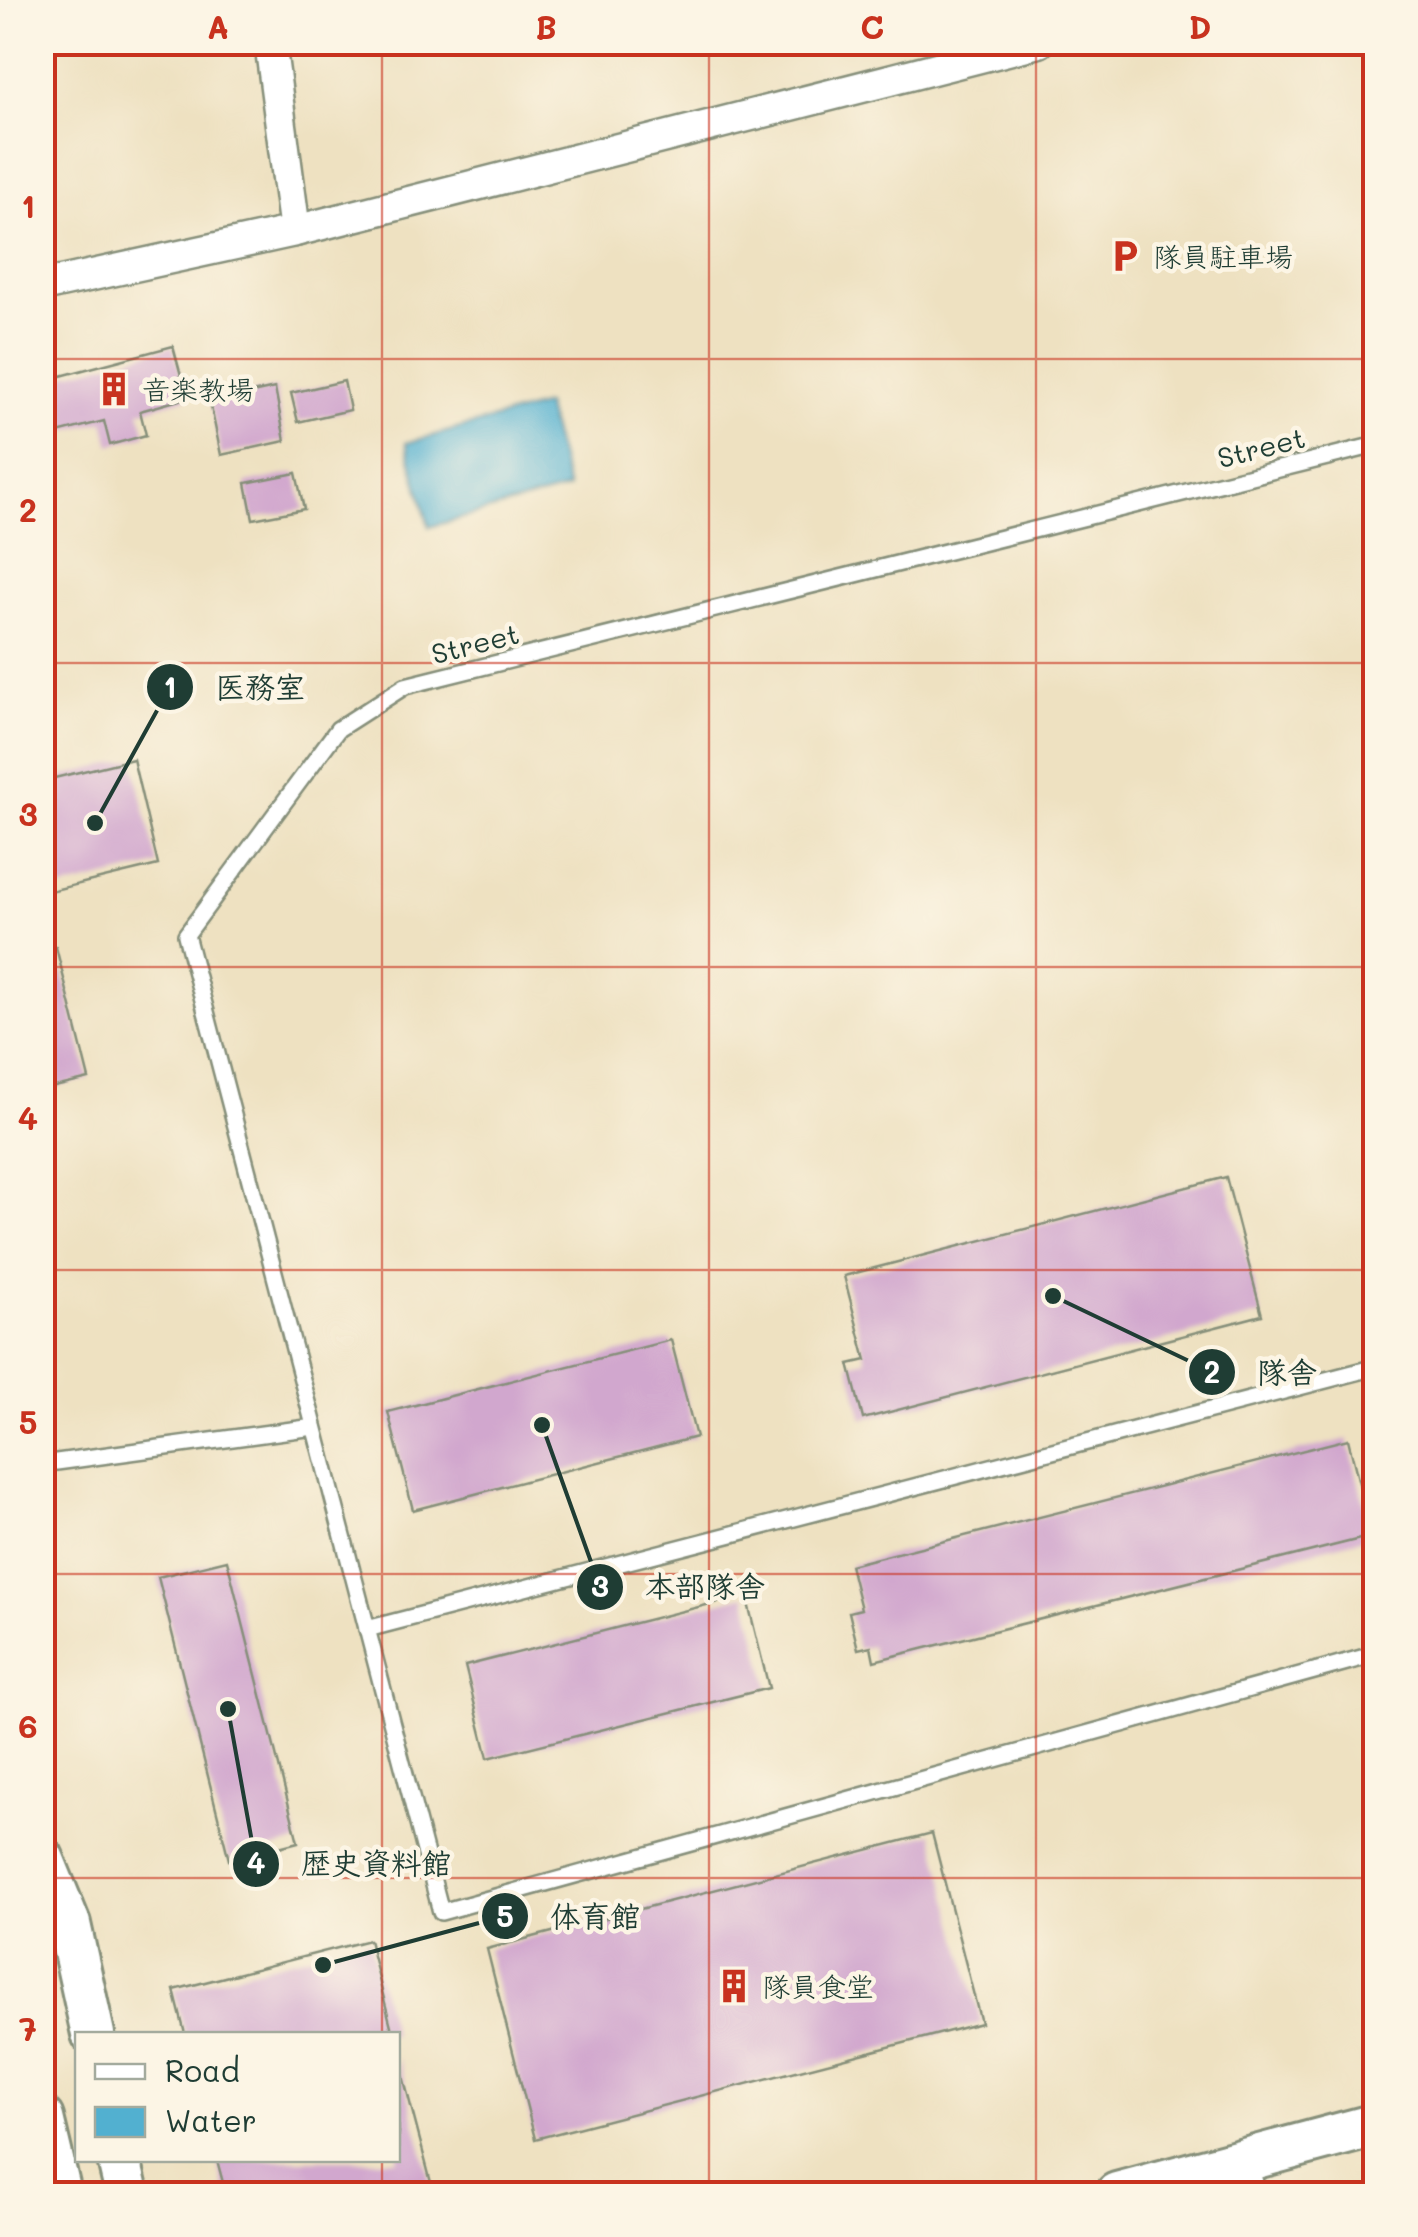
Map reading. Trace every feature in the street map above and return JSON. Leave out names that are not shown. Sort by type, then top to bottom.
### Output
[{"type":"street","points":[[270,42],[296,231]]},
{"type":"street","points":[[42,286],[296,231],[1039,42]]},
{"type":"street","points":[[42,1858],[69,1924],[92,2032]]},
{"type":"street","points":[[42,2118],[60,2194]]},
{"type":"street","points":[[1117,2194],[1246,2178],[1376,2125]]},
{"type":"street","points":[[119,2162],[126,2194]]},
{"type":"lane","name":"Street","points":[[314,1427],[186,935],[338,729],[405,686],[1376,444]]},
{"type":"lane","points":[[367,1628],[1376,1367]]},
{"type":"lane","points":[[42,1464],[314,1427],[441,1912],[1376,1654]]},
{"type":"water","points":[[545,405],[568,489],[429,527],[406,443]]},
{"type":"building","name":"音楽教場","points":[[173,346],[187,398],[140,411],[146,435],[110,445],[104,421],[42,437],[42,381]]},
{"type":"building","points":[[344,381],[350,410],[298,422],[291,393]]},
{"type":"building","points":[[275,388],[285,441],[221,455],[210,402]]},
{"type":"building","points":[[296,473],[304,509],[253,519],[246,483]]},
{"type":"building","points":[[133,759],[158,865],[42,893],[42,781]]},
{"type":"building","points":[[56,947],[89,1079],[42,1090],[42,950]]},
{"type":"building","points":[[1226,1177],[1262,1315],[863,1419],[849,1364],[866,1360],[844,1276]]},
{"type":"building","points":[[671,1340],[696,1437],[413,1510],[388,1412]]},
{"type":"building","points":[[1348,1439],[1372,1536],[874,1661],[871,1646],[858,1649],[849,1612],[861,1609],[850,1565]]},
{"type":"building","points":[[227,1560],[298,1842],[229,1860],[158,1577]]},
{"type":"building","points":[[746,1595],[769,1688],[488,1758],[465,1666]]},
{"type":"building","name":"隊員食堂","points":[[932,1833],[981,2023],[535,2139],[487,1949]]},
{"type":"building","points":[[369,1940],[392,2032],[184,2032],[174,1990]]},
{"type":"building","points":[[400,2065],[434,2194],[226,2194],[218,2162],[400,2162]]},
{"type":"place","name":"隊員駐車場","points":[[1125,256]]},
{"type":"place","name":"音楽教場","points":[[114,389]]},
{"type":"place","name":"医務室","points":[[95,823]]},
{"type":"place","name":"隊舎","points":[[1053,1296]]},
{"type":"place","name":"本部隊舎","points":[[542,1425]]},
{"type":"place","name":"歴史資料館","points":[[228,1709]]},
{"type":"place","name":"体育館","points":[[323,1965]]},
{"type":"place","name":"隊員食堂","points":[[734,1986]]}]
